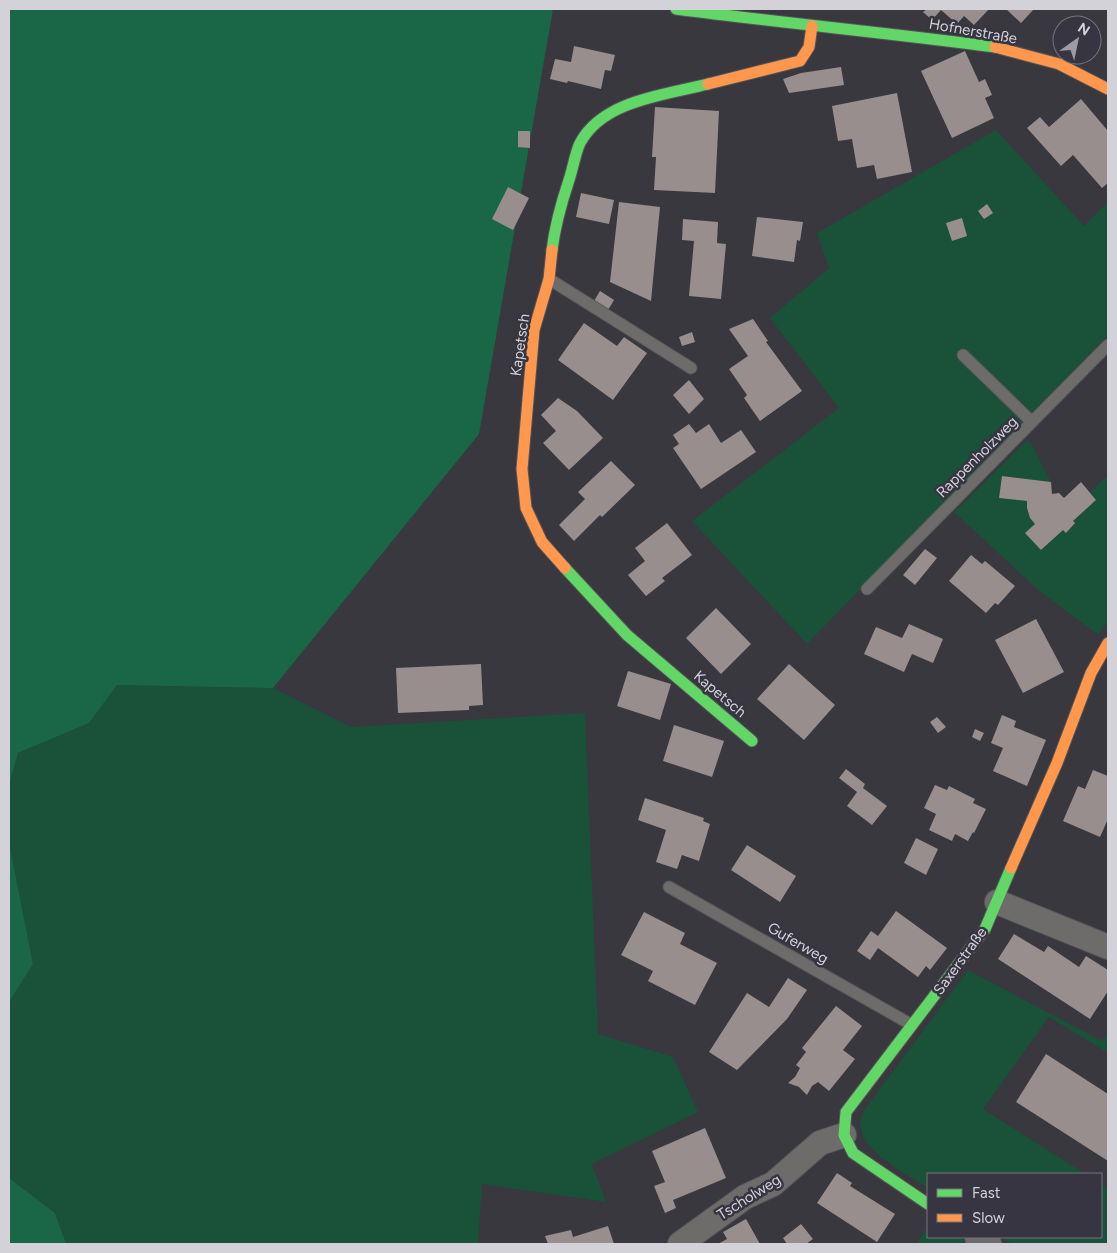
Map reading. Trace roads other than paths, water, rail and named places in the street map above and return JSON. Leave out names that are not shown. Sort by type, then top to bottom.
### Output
[{"type":"street","name":"Hofnerstraße","points":[[676,9],[799,19],[996,48],[1059,64],[1108,89]]},
{"type":"street","name":"Kapetsch","points":[[752,741],[627,635],[542,542],[526,508],[522,469],[534,330],[549,279],[555,225],[580,144],[590,129],[602,117],[624,104],[800,61],[809,47],[799,19]]},
{"type":"street","name":"Saxerstraße","points":[[844,1136],[846,1112],[979,938],[997,902],[1057,763],[1091,672],[1108,643]]},
{"type":"street","points":[[997,902],[1108,947]]},
{"type":"street","points":[[844,1136],[853,1153],[927,1203]]},
{"type":"street","name":"Tscholweg","points":[[680,1244],[746,1197],[773,1184],[820,1144],[844,1136]]},
{"type":"lane","points":[[549,279],[691,368]]},
{"type":"lane","name":"Rappenholzweg","points":[[867,589],[1108,345]]},
{"type":"lane","points":[[963,355],[1032,422]]},
{"type":"lane","name":"Guferweg","points":[[669,887],[912,1026]]}]
